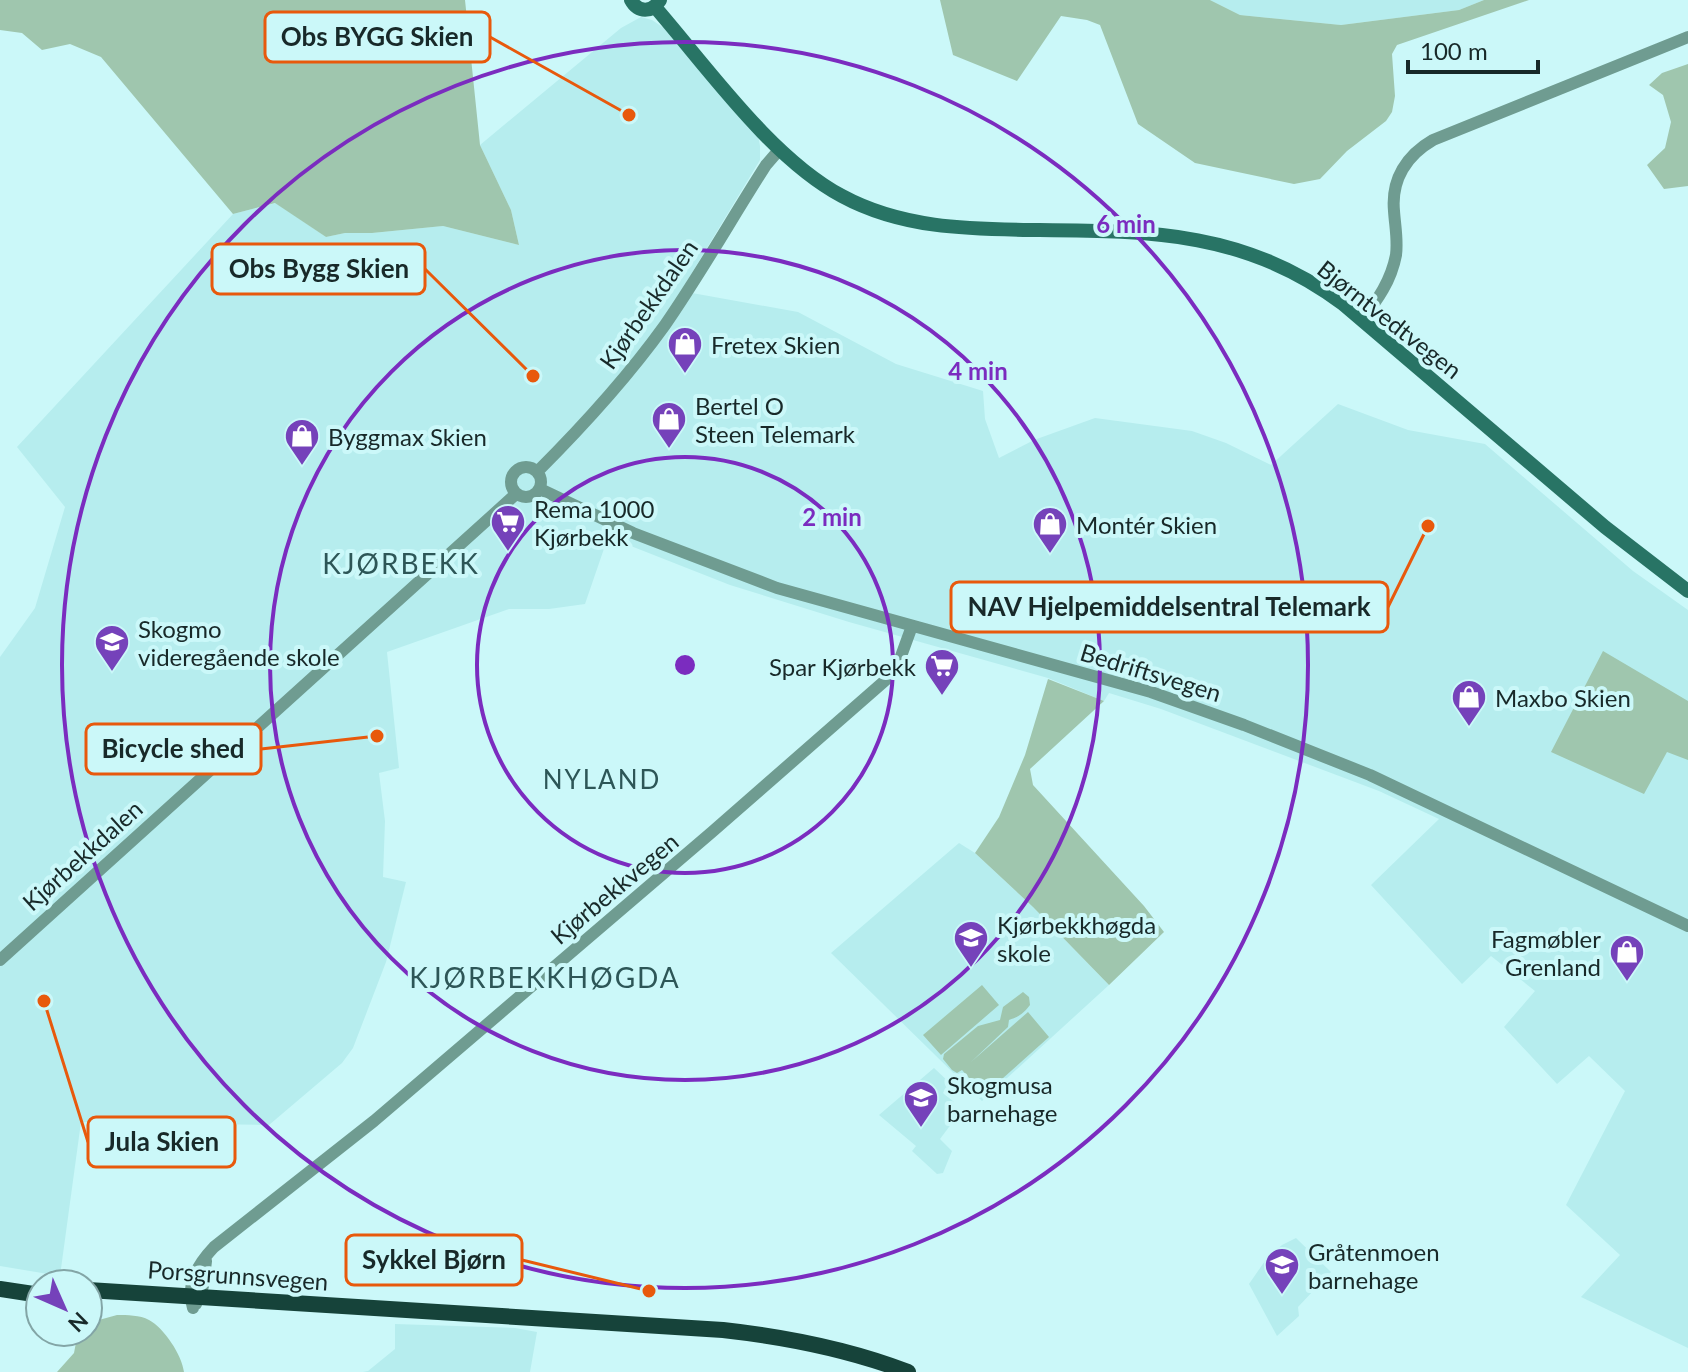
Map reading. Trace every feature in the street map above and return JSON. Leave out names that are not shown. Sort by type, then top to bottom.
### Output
[{"type":"highway","points":[[0,1289],[24,1288]]},
{"type":"highway","points":[[0,1289],[24,1293]]},
{"type":"highway","name":"Porsgrunnsvegen","points":[[104,1292],[194,1301],[703,1335],[806,1352],[877,1372]]},
{"type":"highway","name":"Porsgrunnsvegen","points":[[104,1299],[194,1301],[723,1330],[824,1347],[908,1372]]},
{"type":"main road","points":[[631,0],[641,10],[658,4]]},
{"type":"main road","name":"Bjørntvedtvegen","points":[[658,4],[779,150],[844,197],[888,215],[969,229],[1158,234],[1227,245],[1293,272],[1362,320],[1613,533],[1688,591]]},
{"type":"street","points":[[1362,320],[1390,278],[1397,243],[1394,192],[1400,172],[1412,155],[1433,140],[1688,37]]},
{"type":"street","name":"Kjørbekkdalen","points":[[537,472],[617,387],[646,351],[696,279],[766,165],[779,150]]},
{"type":"street","points":[[529,467],[537,472],[540,489],[531,497],[520,497],[511,481],[515,472],[529,467]]},
{"type":"street","name":"Bedriftsvegen","points":[[540,489],[633,533],[741,576],[845,609],[1151,692],[1325,756],[1399,788],[1688,926]]},
{"type":"street","name":"Kjørbekkdalen","points":[[0,960],[516,494]]},
{"type":"street","name":"Kjørbekkvegen","points":[[194,1301],[208,1254],[234,1230],[374,1121],[879,686],[896,667],[912,626]]},
{"type":"shaded area","points":[[1210,0],[1484,0],[1459,10],[1341,25],[1240,15]]},
{"type":"shaded area","points":[[641,17],[664,28],[758,135],[760,160],[681,291],[798,312],[896,364],[983,391],[985,419],[999,458],[1034,440],[1095,418],[1192,431],[1226,443],[1271,465],[1338,404],[1408,430],[1485,444],[1633,571],[1688,610],[1688,1348],[1581,1297],[1620,1255],[1566,1205],[1625,1091],[1589,1056],[1557,1084],[1504,1027],[1535,991],[1491,956],[1462,984],[1371,885],[1439,819],[1379,791],[1161,709],[1109,693],[1104,701],[1048,678],[730,585],[608,537],[585,604],[549,609],[509,609],[387,652],[399,768],[379,773],[385,821],[383,877],[406,882],[386,962],[353,1048],[342,1063],[269,1125],[81,1122],[61,1268],[24,1270],[0,1266],[0,657],[35,608],[65,507],[17,447],[233,214],[276,203],[326,237],[443,226],[519,245],[511,210],[480,145],[621,28]]},
{"type":"shaded area","name":"Kjørbekkhøgda skole","points":[[959,843],[975,853],[1033,907],[1109,985],[982,1101],[831,953]]},
{"type":"shaded area","name":"Skogmusa barnehage","points":[[934,1068],[951,1084],[943,1093],[954,1102],[947,1110],[955,1119],[940,1139],[952,1151],[943,1173],[937,1174],[912,1151],[916,1146],[879,1115]]},
{"type":"shaded area","name":"Gråtenmoen barnehage","points":[[1296,1238],[1331,1272],[1298,1307],[1299,1316],[1277,1336],[1249,1284],[1267,1258]]},
{"type":"shaded area","points":[[395,1324],[515,1328],[537,1332],[530,1372],[363,1372],[395,1349]]},
{"type":"green space","points":[[0,0],[465,0],[480,145],[511,210],[519,245],[443,226],[326,237],[275,203],[233,214],[101,57],[70,44],[42,50],[22,33],[0,30]]},
{"type":"green space","points":[[940,0],[1210,0],[1240,15],[1341,25],[1459,10],[1484,0],[1529,0],[1397,45],[1392,54],[1395,96],[1392,112],[1386,121],[1347,151],[1320,179],[1294,184],[1195,163],[1138,124],[1100,25],[1061,16],[1017,81],[953,55]]},
{"type":"green space","points":[[1688,64],[1688,186],[1664,189],[1647,165],[1665,148],[1671,122],[1663,95],[1649,85],[1662,73]]},
{"type":"green space","points":[[1603,651],[1688,701],[1688,760],[1667,752],[1644,794],[1551,752]]},
{"type":"green space","points":[[1048,679],[1104,701],[1030,769],[1033,785],[1164,932],[1109,985],[975,853],[999,817],[1025,755]]},
{"type":"green space","points":[[982,985],[999,1005],[941,1055],[923,1035]]},
{"type":"green space","points":[[1023,992],[1029,997],[1030,1005],[1009,1020],[1008,1027],[971,1062],[1028,1012],[1049,1037],[984,1095],[962,1070],[957,1073],[952,1070],[943,1059],[944,1054],[978,1026],[1000,1020],[1003,1007]]},
{"type":"green space","points":[[117,1315],[133,1316],[155,1324],[176,1350],[184,1372],[57,1372],[75,1348],[104,1348],[104,1319]]},
{"type":"place","name":"Obs BYGG Skien","points":[[629,115]]},
{"type":"place","name":"Fretex Skien","points":[[685,375]]},
{"type":"place","name":"Obs Bygg Skien","points":[[533,376]]},
{"type":"place","name":"Bertel O Steen Telemark","points":[[669,450]]},
{"type":"place","name":"Byggmax Skien","points":[[302,467]]},
{"type":"place","name":"NAV Hjelpemiddelsentral Telemark","points":[[1428,526]]},
{"type":"place","name":"Rema 1000 Kjørbekk","points":[[508,553]]},
{"type":"place","name":"Montér Skien","points":[[1050,555]]},
{"type":"place","name":"Skogmo videregående skole","points":[[112,673]]},
{"type":"place","name":"Spar Kjørbekk","points":[[942,697]]},
{"type":"place","name":"Maxbo Skien","points":[[1469,728]]},
{"type":"place","name":"Bicycle shed","points":[[377,736]]},
{"type":"place","name":"Kjørbekkhøgda skole","points":[[971,969]]},
{"type":"place","name":"Fagmøbler Grenland","points":[[1627,983]]},
{"type":"place","name":"Jula Skien","points":[[44,1001]]},
{"type":"place","name":"Skogmusa barnehage","points":[[921,1129]]},
{"type":"place","name":"Sykkel Bjørn","points":[[649,1291]]},
{"type":"place","name":"Gråtenmoen barnehage","points":[[1282,1296]]},
{"type":"district","name":"KJØRBEKK","points":[[401,563]]},
{"type":"district","name":"NYLAND","points":[[602,779]]},
{"type":"district","name":"KJØRBEKKHØGDA","points":[[545,977]]}]
